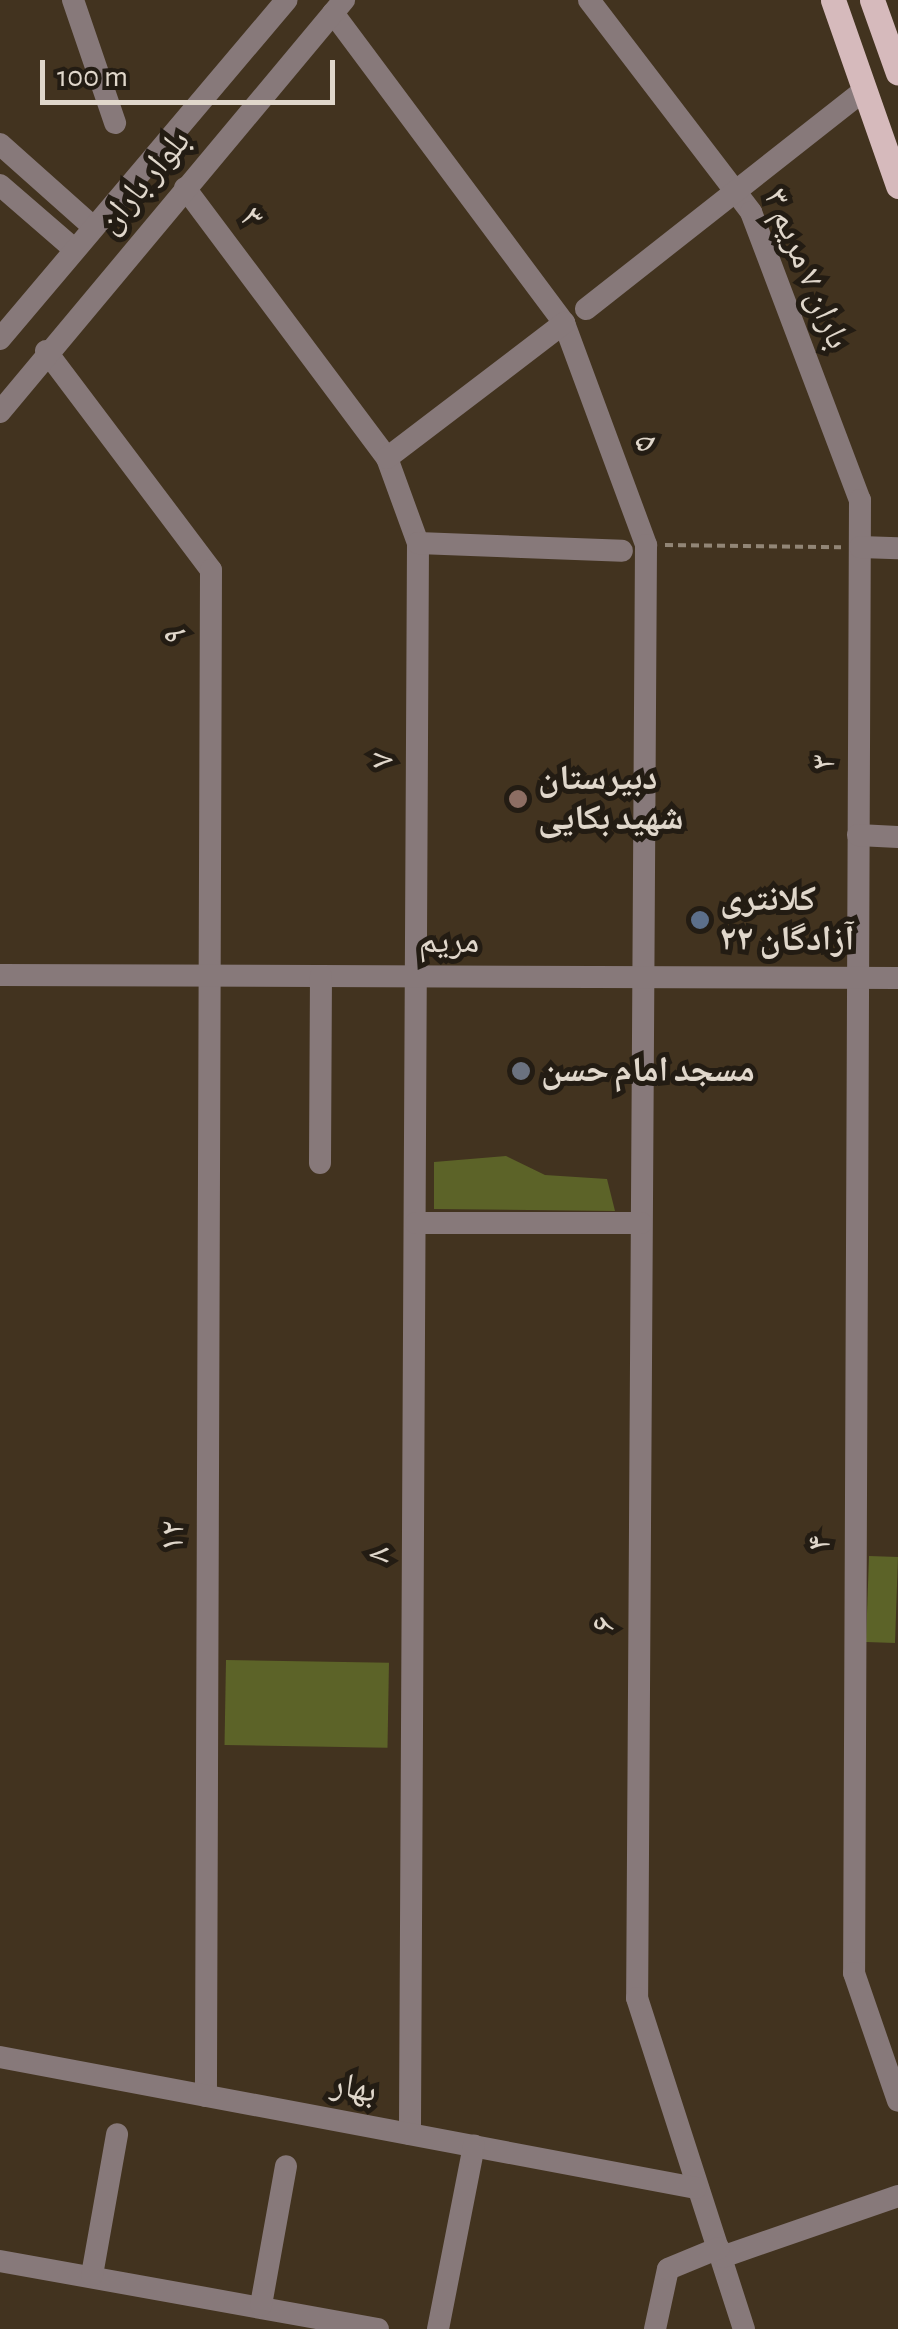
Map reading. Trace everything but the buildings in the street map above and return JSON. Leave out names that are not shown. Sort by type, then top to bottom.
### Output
[{"type":"main road","points":[[833,0],[898,186]]},
{"type":"main road","points":[[872,0],[898,73]]},
{"type":"street","points":[[74,0],[115,123]]},
{"type":"street","name":"بلوار باران","points":[[0,339],[286,0]]},
{"type":"street","name":"باران ۷ مریم ۳","points":[[589,0],[752,212],[860,500],[860,547]]},
{"type":"street","name":"بلوار باران","points":[[0,412],[46,350],[339,7]]},
{"type":"street","name":"۵","points":[[339,7],[564,323],[646,545],[642,977]]},
{"type":"street","points":[[586,309],[864,90]]},
{"type":"street","points":[[0,144],[93,227]]},
{"type":"street","points":[[0,184],[74,249]]},
{"type":"street","name":"۳","points":[[185,188],[388,458],[418,544]]},
{"type":"street","points":[[388,458],[564,323]]},
{"type":"street","name":"۹","points":[[46,350],[210,570],[211,976]]},
{"type":"street","points":[[418,544],[622,551]]},
{"type":"street","name":"۷","points":[[417,976],[418,544]]},
{"type":"street","points":[[860,547],[898,548]]},
{"type":"street","name":"۳","points":[[858,978],[860,547]]},
{"type":"street","points":[[858,836],[898,837]]},
{"type":"street","name":"مریم","points":[[0,975],[898,978]]},
{"type":"street","name":"۱۲","points":[[206,2096],[211,976]]},
{"type":"street","points":[[320,1164],[321,976]]},
{"type":"street","name":"۸","points":[[410,2134],[417,976]]},
{"type":"street","name":"۶","points":[[642,977],[637,1998],[744,2329]]},
{"type":"street","name":"۴","points":[[858,978],[854,1972],[898,2101]]},
{"type":"street","points":[[416,1222],[641,1223]]},
{"type":"street","name":"بهار","points":[[0,2057],[696,2188]]},
{"type":"street","points":[[92,2275],[116,2134]]},
{"type":"street","points":[[438,2329],[474,2146]]},
{"type":"street","points":[[261,2305],[286,2166]]},
{"type":"street","points":[[655,2329],[668,2269],[898,2196]]},
{"type":"street","points":[[0,2262],[261,2305],[327,2324],[378,2329]]},
{"type":"path","points":[[646,545],[860,547]]},
{"type":"green space","points":[[506,1156],[545,1175],[607,1179],[615,1211],[434,1209],[434,1162]]},
{"type":"green space","points":[[869,1556],[898,1557],[895,1643],[866,1642]]},
{"type":"green space","points":[[226,1660],[389,1663],[387,1748],[225,1745]]},
{"type":"place","name":"دبیرستان شهید بکایی","points":[[518,799]]},
{"type":"place","name":"کلانتری ۲۲ آزادگان","points":[[700,920]]},
{"type":"place","name":"مسجد امام حسن","points":[[521,1071]]}]
